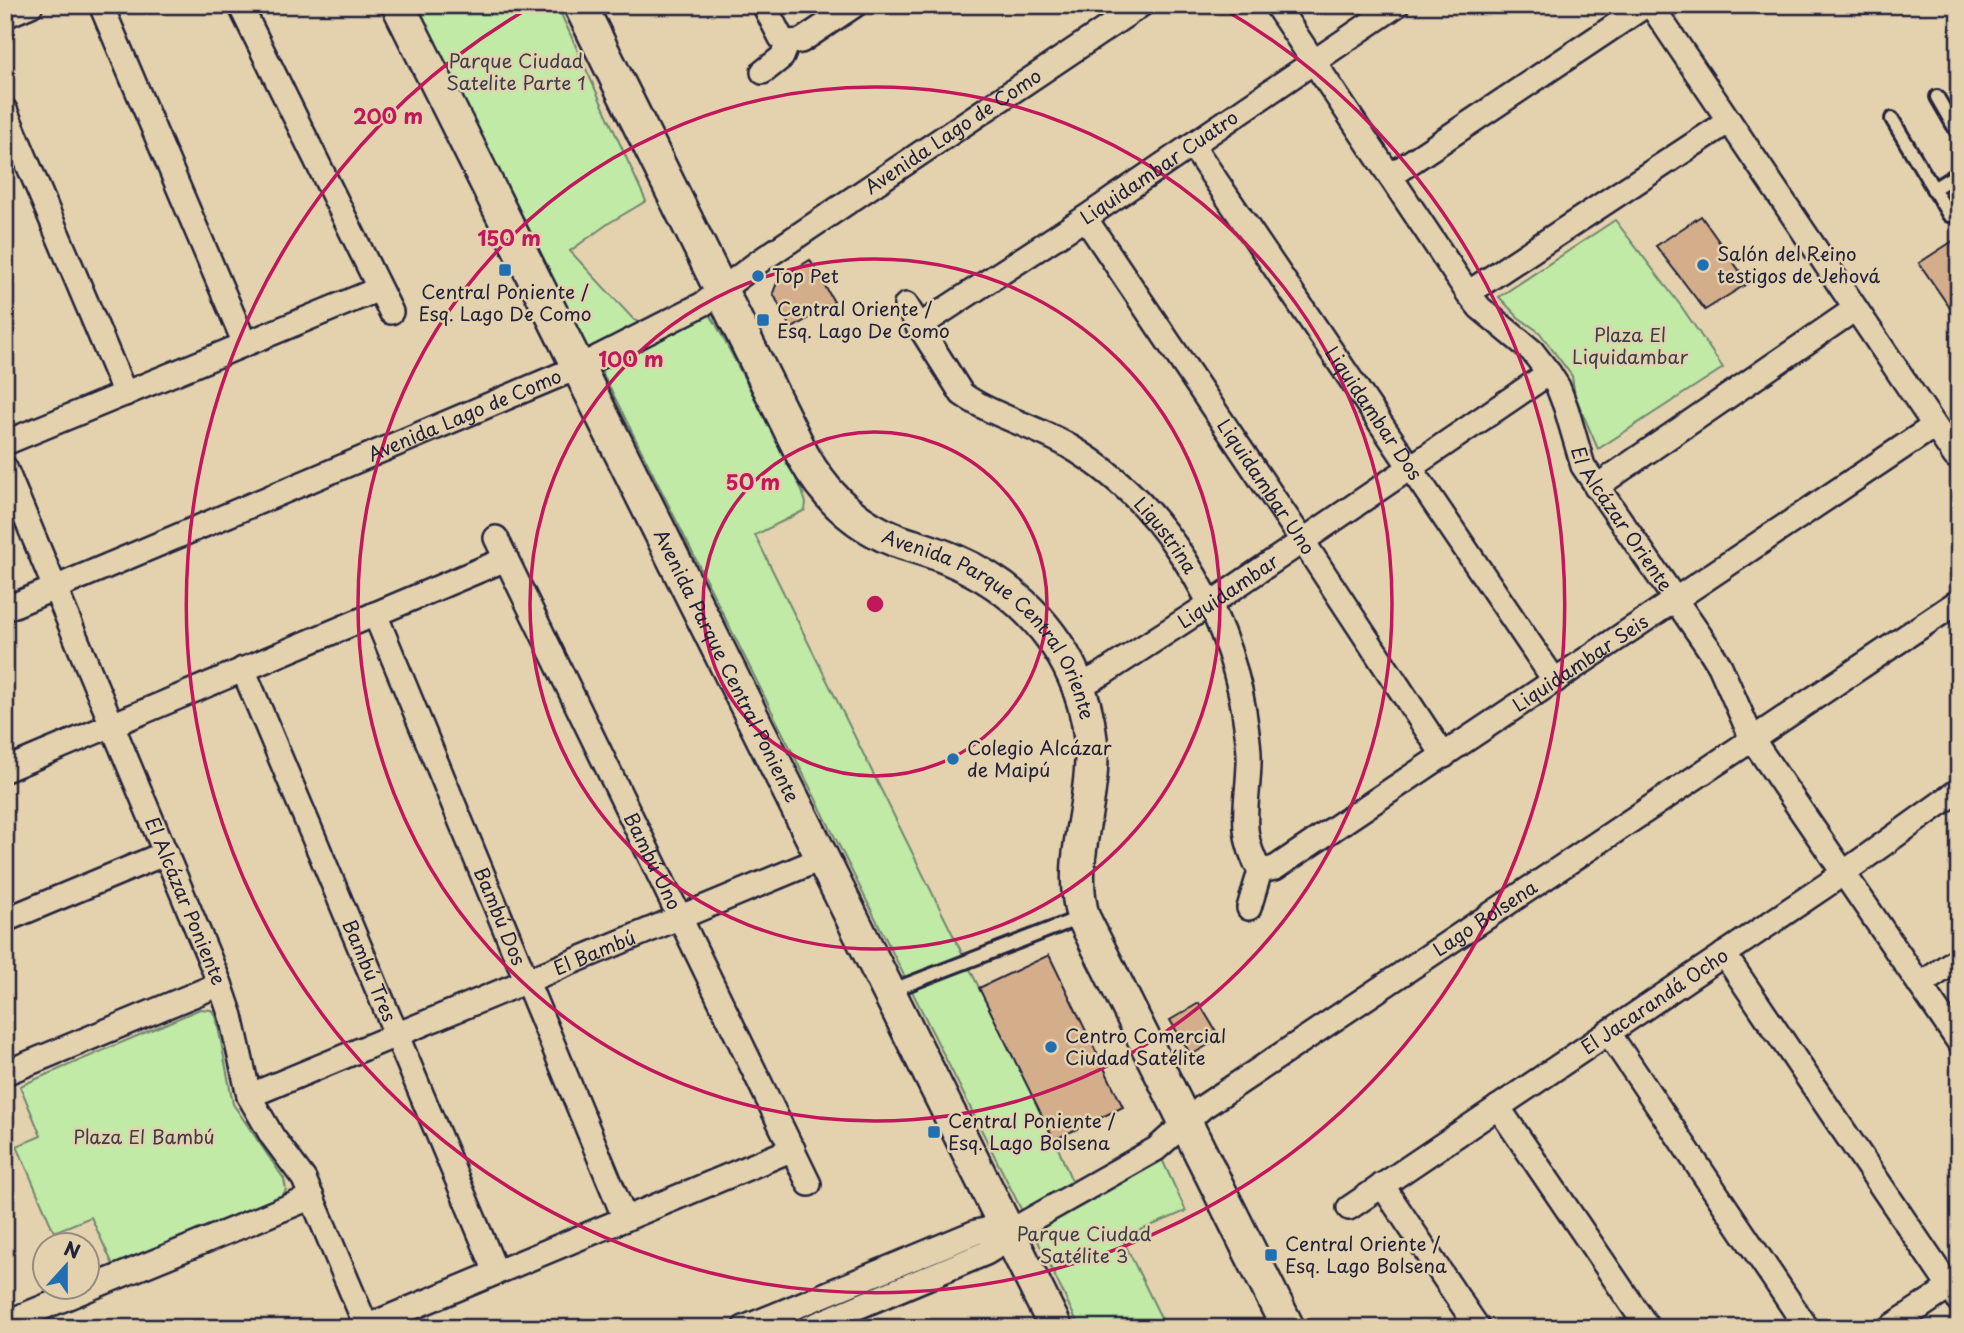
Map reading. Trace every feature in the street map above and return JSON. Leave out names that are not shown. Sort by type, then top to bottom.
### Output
[{"type":"street","points":[[5,16],[31,5]]},
{"type":"street","points":[[101,5],[245,344]]},
{"type":"street","points":[[240,5],[391,312]]},
{"type":"street","name":"Avenida Parque Central Poniente","points":[[398,5],[1056,1328]]},
{"type":"street","name":"Avenida Parque Central Oriente","points":[[580,5],[803,456],[828,493],[847,511],[877,531],[954,560],[1001,586],[1018,600],[1060,650],[1085,706],[1091,745],[1091,771],[1078,863],[1078,896],[1083,917],[1288,1328]]},
{"type":"street","points":[[764,5],[777,32],[788,42],[801,41],[855,5]]},
{"type":"street","name":"Avenida Lago de Como","points":[[5,609],[579,367],[703,304],[760,261],[1141,5]]},
{"type":"street","name":"El Alcázar Oriente","points":[[1276,5],[1468,293],[1480,308],[1532,351],[1549,373],[1562,398],[1583,466],[1720,666],[1752,739],[1959,1042]]},
{"type":"street","name":"Liquidambar Cuatro","points":[[918,327],[1085,218],[1397,5]]},
{"type":"street","points":[[1390,176],[1646,5]]},
{"type":"street","points":[[1651,5],[1955,456]]},
{"type":"street","points":[[763,72],[782,57],[788,42]]},
{"type":"street","points":[[5,110],[125,394]]},
{"type":"street","points":[[1468,293],[1729,121]]},
{"type":"street","name":"Liquidambar Dos","points":[[1192,145],[1556,681]]},
{"type":"street","name":"Liquidambar Uno","points":[[1085,218],[1444,756]]},
{"type":"street","points":[[5,443],[379,289]]},
{"type":"street","name":"Ligustrina","points":[[906,305],[962,394],[986,408],[1021,421],[1066,444],[1098,465],[1128,490],[1169,537],[1210,604],[1232,664],[1243,707],[1249,762],[1244,814],[1245,834],[1260,871]]},
{"type":"street","points":[[1596,487],[1856,309]]},
{"type":"street","name":"Liquidambar","points":[[1078,687],[1210,604],[1549,373]]},
{"type":"street","name":"Liquidambar Seis","points":[[1260,871],[1275,868],[1934,426]]},
{"type":"street","name":"El Alcázar Poniente","points":[[5,468],[220,984],[233,1024],[249,1096],[259,1117],[293,1163],[312,1197],[365,1327]]},
{"type":"street","name":"Bambú Uno","points":[[496,538],[809,1184]]},
{"type":"street","points":[[5,770],[506,559]]},
{"type":"street","name":"Lago Bolsena","points":[[808,1328],[986,1253],[999,1245],[1009,1232],[1156,1149],[1203,1107],[1959,601]]},
{"type":"street","name":"Bambú Dos","points":[[375,614],[625,1219]]},
{"type":"street","name":"Bambú Tres","points":[[243,670],[496,1272]]},
{"type":"street","name":"El Jacarandá Ocho","points":[[1349,1208],[1724,954],[1959,790]]},
{"type":"street","points":[[5,920],[166,853]]},
{"type":"street","name":"El Bambú","points":[[249,1096],[823,858]]},
{"type":"street","points":[[1249,908],[1260,871]]},
{"type":"street","points":[[1724,954],[1956,1290],[1889,1328]]},
{"type":"street","points":[[1920,985],[1959,958]]},
{"type":"street","points":[[5,1073],[220,984]]},
{"type":"street","points":[[1608,1032],[1807,1328]]},
{"type":"street","points":[[1498,1107],[1648,1328]]},
{"type":"street","points":[[365,1327],[793,1149]]},
{"type":"street","points":[[1382,1185],[1478,1328]]},
{"type":"street","points":[[5,1323],[312,1197]]},
{"type":"street","name":"Lago Bolsena","points":[[744,1328],[983,1230],[1000,1229],[1009,1232]]},
{"type":"lane","points":[[1937,97],[1959,135]]},
{"type":"lane","points":[[1892,119],[1949,215]]},
{"type":"lane","points":[[1933,189],[1959,173]]},
{"type":"lane","points":[[889,991],[1083,917]]},
{"type":"green space","name":"Parque Ciudad Satelite Parte 1","points":[[411,5],[557,5],[646,201],[570,251],[634,320],[642,323],[583,355]]},
{"type":"green space","name":"Plaza El Liquidambar","points":[[1615,220],[1681,306],[1723,368],[1598,449],[1575,396],[1572,376],[1539,332],[1518,317],[1499,297]]},
{"type":"green space","points":[[703,304],[801,488],[806,503],[805,510],[755,535],[1055,1141],[1074,1186],[1022,1211],[599,366]]},
{"type":"green space","name":"Plaza El Bambú","points":[[200,1009],[211,1010],[216,1016],[233,1104],[284,1179],[286,1190],[279,1199],[114,1267],[102,1241],[102,1232],[98,1232],[91,1217],[54,1232],[17,1146],[41,1136],[20,1086]]},
{"type":"green space","name":"Parque Ciudad Satélite 3","points":[[1160,1155],[1186,1211],[1122,1238],[1166,1328],[1080,1328],[1031,1227]]},
{"type":"building","name":"Salón del Reino testigos de Jehová","points":[[1701,216],[1748,283],[1705,310],[1656,246]]},
{"type":"building","points":[[1959,237],[1959,321],[1919,263]]},
{"type":"building","points":[[810,260],[834,302],[791,329],[773,293],[778,280]]},
{"type":"building","name":"Centro Comercial Ciudad Satélite","points":[[1049,955],[1123,1107],[1054,1140],[979,988]]},
{"type":"building","points":[[1199,1003],[1220,1038],[1191,1055],[1170,1020]]},
{"type":"place","name":"Salón del Reino testigos de Jehová","points":[[1703,265]]},
{"type":"place","name":"Central Poniente / Esq. Lago De Como","points":[[505,270]]},
{"type":"place","name":"Top Pet","points":[[758,276]]},
{"type":"place","name":"Central Oriente / Esq. Lago De Como","points":[[763,320]]},
{"type":"place","name":"Colegio Alcázar de Maipú","points":[[953,759]]},
{"type":"place","name":"Centro Comercial Ciudad Satélite","points":[[1051,1047]]},
{"type":"place","name":"Central Poniente / Esq. Lago Bolsena","points":[[934,1132]]},
{"type":"place","name":"Central Oriente / Esq. Lago Bolsena","points":[[1271,1255]]}]
